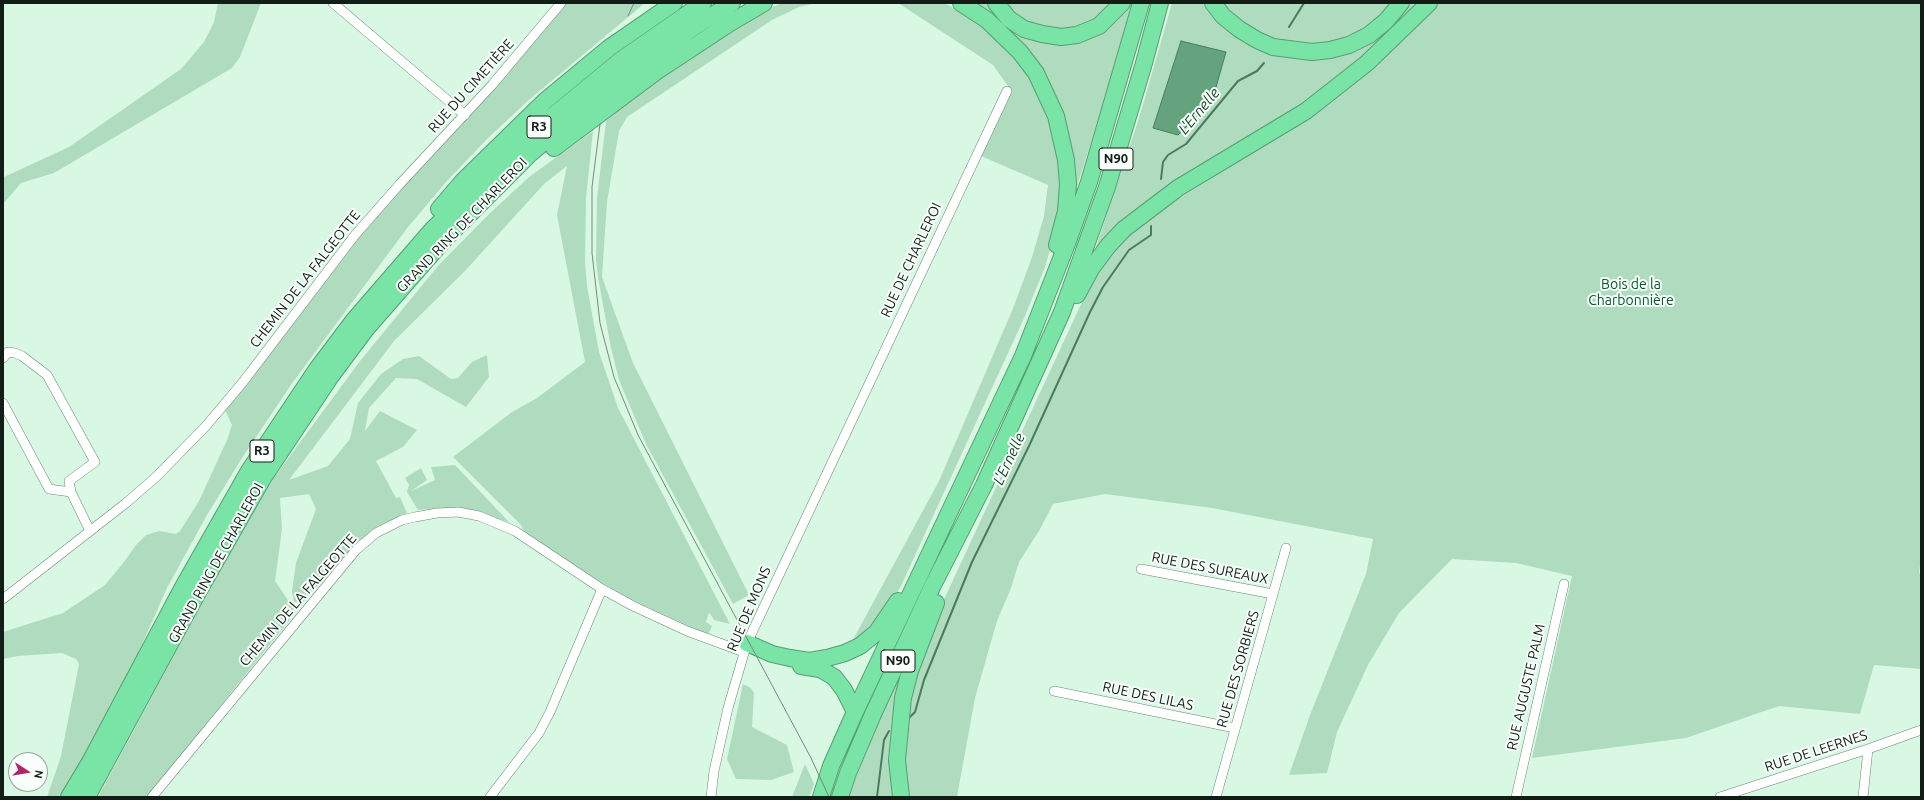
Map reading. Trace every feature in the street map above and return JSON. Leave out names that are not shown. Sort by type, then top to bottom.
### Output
[{"type":"highway","points":[[609,48],[623,31],[660,3]]},
{"type":"highway","points":[[394,272],[415,238],[463,181],[545,101],[609,48],[674,3]]},
{"type":"highway","name":"GRAND RING DE CHARLEROI","points":[[69,797],[183,587],[249,471],[317,370],[354,320],[394,272],[454,208],[520,143],[622,59],[703,3]]},
{"type":"highway","name":"GRAND RING DE CHARLEROI","points":[[87,797],[197,594],[278,455],[331,376],[366,329],[443,240],[530,154],[576,115],[639,66],[694,27],[732,3]]},
{"type":"highway","points":[[443,240],[463,231],[534,163],[605,108],[657,71],[730,23],[764,3]]},
{"type":"highway","points":[[960,3],[987,20],[1020,52],[1036,73],[1056,116],[1066,160],[1068,184],[1066,211],[1052,262],[1048,293]]},
{"type":"highway","points":[[996,3],[1009,19],[1024,29],[1061,37],[1077,35],[1099,26],[1122,3]]},
{"type":"highway","name":"N90","points":[[821,797],[831,766],[855,712],[1004,398],[1048,293],[1089,182],[1141,3]]},
{"type":"highway","name":"N90","points":[[840,797],[848,773],[874,712],[933,585],[963,528],[1062,312],[1107,187],[1142,71],[1160,3]]},
{"type":"highway","points":[[1213,3],[1223,16],[1239,30],[1256,40],[1274,47],[1312,52],[1330,50],[1349,45],[1368,35],[1386,21],[1401,3]]},
{"type":"highway","points":[[1062,312],[1074,301],[1091,269],[1108,246],[1124,229],[1178,188],[1306,111],[1367,63],[1429,3]]},
{"type":"highway","points":[[901,797],[897,760],[903,698],[913,664],[958,550],[963,528]]},
{"type":"highway","points":[[746,647],[809,661],[845,653],[860,646],[876,633],[890,615],[903,593],[918,580]]},
{"type":"highway","points":[[746,647],[788,665],[820,669],[834,677],[844,690],[855,712]]},
{"type":"street","points":[[333,3],[465,115]]},
{"type":"street","name":"RUE DU CIMETIÈRE","points":[[399,185],[465,115],[561,3]]},
{"type":"street","name":"RUE DE CHARLEROI","points":[[842,442],[1007,91]]},
{"type":"street","name":"CHEMIN DE LA FALGEOTTE","points":[[3,598],[90,531],[156,477],[206,426],[243,382],[325,273],[399,185]]},
{"type":"street","points":[[3,358],[8,352],[15,353],[22,356],[47,374],[95,462],[69,481],[71,492],[90,531]]},
{"type":"street","points":[[3,403],[49,489],[71,492]]},
{"type":"street","name":"RUE DE MONS","points":[[712,797],[714,771],[728,708],[746,647],[842,442]]},
{"type":"street","name":"CHEMIN DE LA FALGEOTTE","points":[[152,797],[356,550],[376,533],[402,520],[437,513],[458,512],[479,516],[515,531],[602,589],[687,631],[746,647]]},
{"type":"street","name":"RUE DES SORBIERS","points":[[1216,797],[1286,548]]},
{"type":"street","name":"RUE DES SUREAUX","points":[[1141,569],[1273,594]]},
{"type":"street","name":"RUE AUGUSTE PALM","points":[[1516,797],[1564,584]]},
{"type":"street","points":[[490,797],[539,733],[550,712],[602,589]]},
{"type":"street","name":"RUE DES LILAS","points":[[1054,690],[1235,728]]},
{"type":"street","name":"RUE DE LEERNES","points":[[1720,797],[1868,749],[1921,730]]},
{"type":"street","points":[[1863,797],[1868,749]]},
{"type":"green space","points":[[218,3],[261,3],[240,57],[232,68],[54,173],[21,183],[3,204],[4,177],[69,147],[181,69],[204,42],[214,22]]},
{"type":"green space","points":[[565,3],[645,3],[530,99],[488,138],[447,181],[408,227],[293,382],[242,458],[207,515],[167,588],[132,667],[77,770],[61,797],[47,797],[61,756],[79,664],[76,659],[62,653],[18,656],[3,659],[3,632],[63,613],[105,585],[136,545],[146,535],[159,531],[176,534],[180,531],[199,501],[227,440],[232,425],[225,410],[370,223],[501,80]]},
{"type":"green space","points":[[782,3],[816,3],[799,7],[772,20],[627,117],[619,131],[607,202],[602,277],[633,363],[749,595],[733,604],[646,444],[619,380],[611,348],[596,261],[597,198],[606,121],[626,102],[682,63],[736,28],[768,9]]},
{"type":"green space","points":[[898,3],[944,3],[972,17],[992,32],[1027,72],[1054,131],[1060,165],[1061,195],[1055,232],[1045,267],[1025,316],[901,586],[886,613],[864,637],[849,647],[939,481],[1014,306],[1032,257],[1044,216],[1048,185],[981,156],[1012,92],[993,65]]},
{"type":"green space","points":[[970,3],[991,3],[1056,42],[1129,3],[1132,3],[1071,206],[1050,89]]},
{"type":"green space","points":[[1004,3],[1115,3],[1098,19],[1067,31],[1046,30],[1019,19]]},
{"type":"green space","points":[[1172,3],[1209,3],[1234,30],[1334,54],[1407,3],[1424,3],[1368,57],[1093,256],[1140,115]]},
{"type":"green space","points":[[1223,3],[1394,3],[1376,21],[1355,35],[1320,45],[1285,43],[1266,37],[1248,28]]},
{"type":"green space","name":"Bois de la Charbonnière","points":[[1439,3],[1921,3],[1921,557],[1919,573],[1921,574],[1921,669],[1874,665],[1860,714],[1779,706],[1686,738],[1532,758],[1572,576],[1516,563],[1452,559],[1399,613],[1368,665],[1337,732],[1327,773],[1289,775],[1310,715],[1366,574],[1373,539],[1212,508],[1105,494],[1053,504],[1039,531],[1019,562],[1011,588],[997,621],[975,698],[957,797],[908,797],[904,750],[912,688],[940,608],[1089,287],[1108,256],[1129,234],[1159,211],[1309,118],[1371,69]]},
{"type":"green space","points":[[593,131],[586,198],[585,262],[587,286],[599,352],[618,408],[730,624],[714,620],[709,612],[706,622],[712,626],[708,635],[628,598],[574,566],[525,532],[520,524],[453,457],[512,412],[537,398],[585,362],[557,215],[567,166],[545,183],[464,272],[394,341],[289,480],[328,466],[350,439],[358,403],[381,374],[403,359],[419,356],[451,379],[458,378],[472,362],[487,355],[489,377],[466,407],[417,379],[396,378],[369,408],[365,431],[380,411],[417,430],[403,447],[376,461],[396,498],[400,497],[407,513],[376,527],[350,551],[303,602],[294,602],[292,591],[296,563],[316,509],[309,494],[280,498],[282,529],[275,581],[296,612],[147,797],[98,797],[220,570],[273,479],[360,361],[438,266],[488,215],[529,177]]},
{"type":"green space","points":[[455,465],[509,522],[462,509],[442,508],[418,510],[407,492],[409,485],[405,478],[421,468],[427,480],[411,491],[435,480],[431,467]]},
{"type":"green space","points":[[910,653],[896,797],[848,797],[875,730]]},
{"type":"green space","points":[[743,684],[751,688],[754,693],[752,727],[787,745],[794,772],[771,780],[736,779],[727,759]]},
{"type":"green space","points":[[805,764],[814,784],[809,797],[792,797]]},
{"type":"water","points":[[1181,41],[1226,52],[1212,101],[1178,135],[1153,128]]},
{"type":"waterway","name":"L'Ernelle","points":[[1289,27],[1304,3]]},
{"type":"waterway","name":"L'Ernelle","points":[[1161,179],[1163,162],[1168,155],[1186,144],[1238,81],[1257,71],[1264,63]]},
{"type":"waterway","name":"L'Ernelle","points":[[910,717],[915,712],[924,680],[972,562],[1029,446],[1090,312],[1103,287],[1129,250],[1151,235],[1151,226]]},
{"type":"waterway","name":"L'Ernelle","points":[[877,797],[884,740],[889,731]]},
{"type":"tram line","points":[[628,16],[634,3]]},
{"type":"tram line","points":[[600,124],[592,187],[592,253],[600,323],[614,377],[638,435],[811,758],[829,797]]}]
